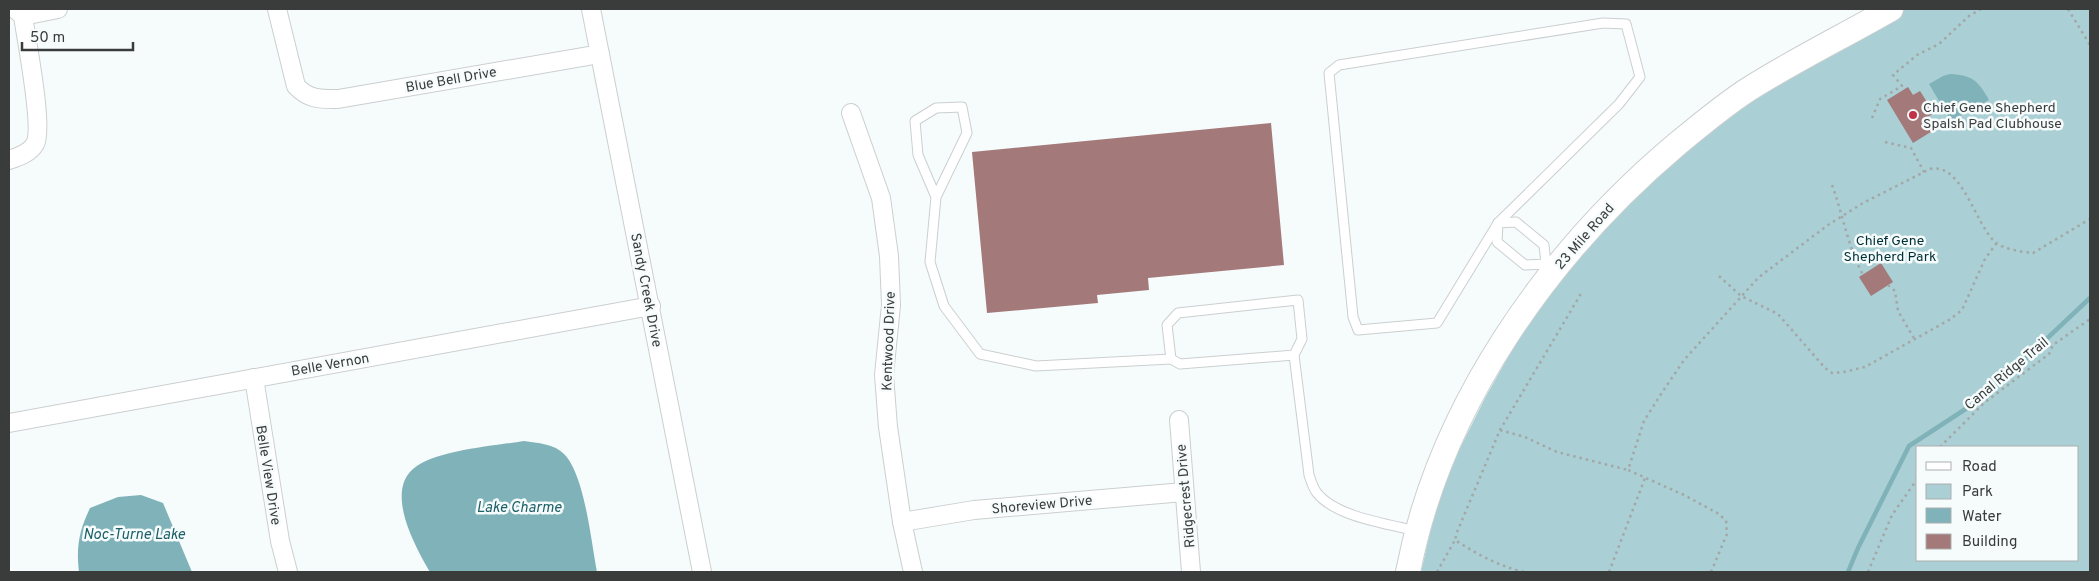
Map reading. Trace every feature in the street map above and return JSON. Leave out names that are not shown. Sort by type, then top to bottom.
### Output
[{"type":"main road","name":"23 Mile Road","points":[[1408,572],[1430,487],[1444,452],[1483,374],[1551,267],[1609,206],[1651,166],[1692,132],[1749,89],[1891,9]]},
{"type":"street","points":[[9,160],[26,153],[35,144],[38,123],[19,12],[58,9]]},
{"type":"street","name":"Blue Bell Drive","points":[[277,9],[296,86],[303,94],[318,100],[338,99],[600,54]]},
{"type":"street","name":"Sandy Creek Drive","points":[[591,9],[702,572]]},
{"type":"street","name":"Kentwood Drive","points":[[851,113],[881,198],[889,256],[891,305],[884,375],[888,427],[902,522],[913,572]]},
{"type":"street","name":"Belle Vernon","points":[[9,423],[651,306]]},
{"type":"street","name":"Belle View Drive","points":[[254,378],[280,541],[288,572]]},
{"type":"street","name":"Ridgecrest Drive","points":[[1178,420],[1191,572]]},
{"type":"street","name":"Shoreview Drive","points":[[902,522],[974,510],[1184,492]]},
{"type":"lane","points":[[1498,224],[1437,323],[1358,330],[1353,318],[1329,73],[1339,65],[1349,63],[1603,22],[1626,24],[1640,77],[1620,104],[1498,224],[1497,242],[1525,266],[1551,267],[1544,245],[1529,232],[1516,222],[1498,224]]},
{"type":"lane","points":[[936,197],[918,155],[915,121],[936,108],[962,107],[967,133],[936,197],[930,262],[944,306],[980,354],[1036,366],[1171,359],[1180,364],[1191,364],[1294,355]]},
{"type":"lane","points":[[1171,359],[1168,325],[1178,313],[1298,300],[1302,339],[1294,355],[1309,475],[1315,491],[1324,501],[1336,509],[1418,531]]},
{"type":"path","points":[[1872,118],[1880,99],[1902,86],[1893,75],[1917,55],[1939,44],[1969,16],[1981,9]]},
{"type":"path","points":[[2068,9],[2090,45]]},
{"type":"path","points":[[1885,142],[1911,148],[1924,172]]},
{"type":"path","points":[[1628,470],[1644,421],[1684,360],[1759,277],[1779,260],[1828,225],[1863,203],[1924,172],[1939,167],[1950,172],[1996,244],[2033,253],[2090,219]]},
{"type":"path","points":[[1832,185],[1853,256],[1863,275]]},
{"type":"path","points":[[1719,276],[1741,296],[1778,314],[1825,368],[1832,372],[1844,372],[1865,367],[1915,340],[1962,310],[1967,294],[1985,259],[1996,244]]},
{"type":"path","points":[[1888,285],[1895,291],[1898,311],[1915,340]]},
{"type":"path","points":[[1437,572],[1455,540],[1460,520],[1500,430],[1582,292]]},
{"type":"path","name":"Canal Ridge Trail","points":[[1941,446],[1984,403],[2049,354],[2053,345],[2090,319]]},
{"type":"path","points":[[1500,430],[1525,437],[1557,452],[1628,470],[1719,514],[1726,521],[1728,534],[1711,572]]},
{"type":"path","points":[[1609,572],[1645,478]]},
{"type":"path","points":[[1868,572],[1874,562],[1878,545],[1892,515],[1916,481]]},
{"type":"path","points":[[1455,540],[1494,563],[1524,572]]},
{"type":"green space","name":"Chief Gene Shepherd Park","points":[[1903,9],[2090,9],[2090,572],[1421,572],[1434,515],[1451,466],[1485,398],[1540,300],[1578,251],[1716,122]]},
{"type":"water","points":[[1950,74],[1974,80],[1982,88],[1989,100],[1951,121],[1929,84]]},
{"type":"water","name":"Lake Charme","points":[[524,441],[546,444],[556,448],[564,454],[571,464],[582,493],[597,572],[430,572],[411,535],[402,506],[402,492],[405,479],[413,469],[436,457],[466,450]]},
{"type":"water","name":"Noc-Turne Lake","points":[[141,495],[163,503],[192,572],[79,572],[79,539],[90,508],[118,497]]},
{"type":"building","name":"Chief Gene Shepherd Spalsh Pad Clubhouse","points":[[1908,87],[1913,95],[1920,91],[1934,113],[1926,118],[1934,130],[1913,143],[1887,100]]},
{"type":"building","points":[[1271,123],[1284,265],[1148,278],[1149,290],[1097,295],[1098,303],[987,313],[972,152]]},
{"type":"building","points":[[1881,263],[1893,282],[1871,296],[1859,277]]},
{"type":"waterway","points":[[1848,572],[1909,446],[1987,395],[2090,298]]},
{"type":"place","name":"Chief Gene Shepherd Spalsh Pad Clubhouse","points":[[1913,115]]}]
